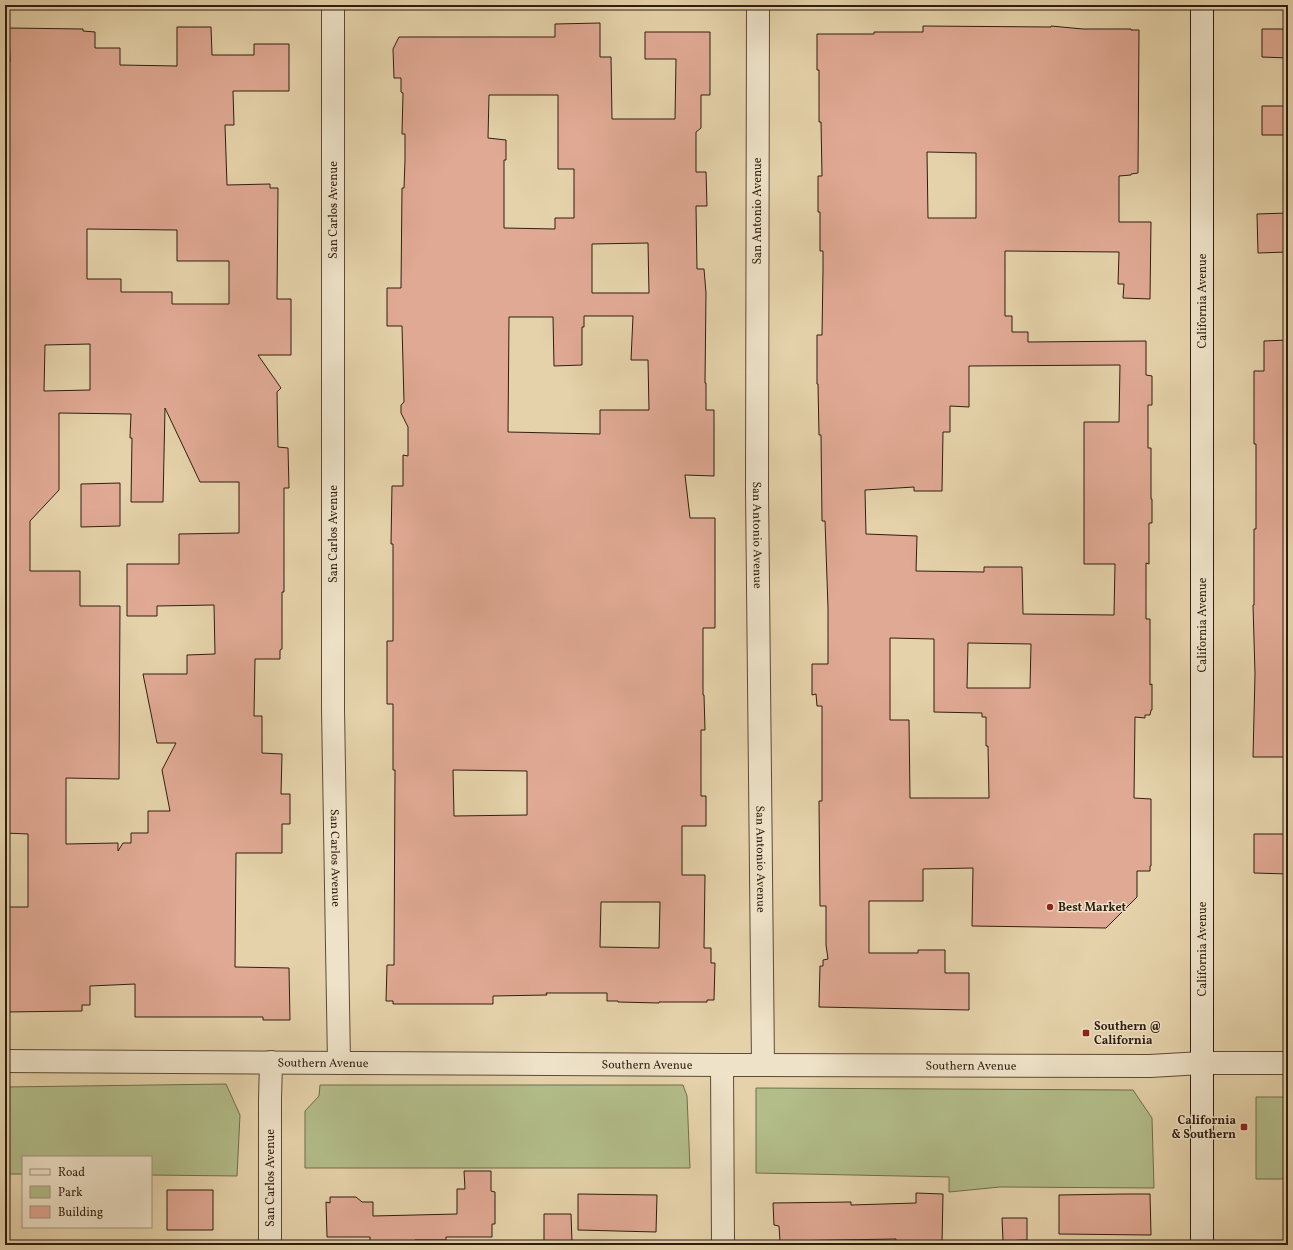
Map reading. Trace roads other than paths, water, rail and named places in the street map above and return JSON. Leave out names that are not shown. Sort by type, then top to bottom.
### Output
[{"type":"street","name":"San Carlos Avenue","points":[[333,5],[333,709],[339,1063]]},
{"type":"street","name":"San Antonio Avenue","points":[[758,5],[757,489],[763,1065]]},
{"type":"street","name":"California Avenue","points":[[1202,5],[1202,1245]]},
{"type":"street","name":"Southern Avenue","points":[[5,1061],[1150,1066],[1202,1063],[1288,1063]]},
{"type":"street","name":"San Carlos Avenue","points":[[270,1245],[270,1099],[272,1062]]},
{"type":"street","points":[[722,1065],[723,1245]]},
{"type":"place","name":"Best Market","points":[[1050,907]]},
{"type":"place","name":"Southern @ California","points":[[1086,1033]]},
{"type":"place","name":"California & Southern","points":[[1244,1127]]}]
